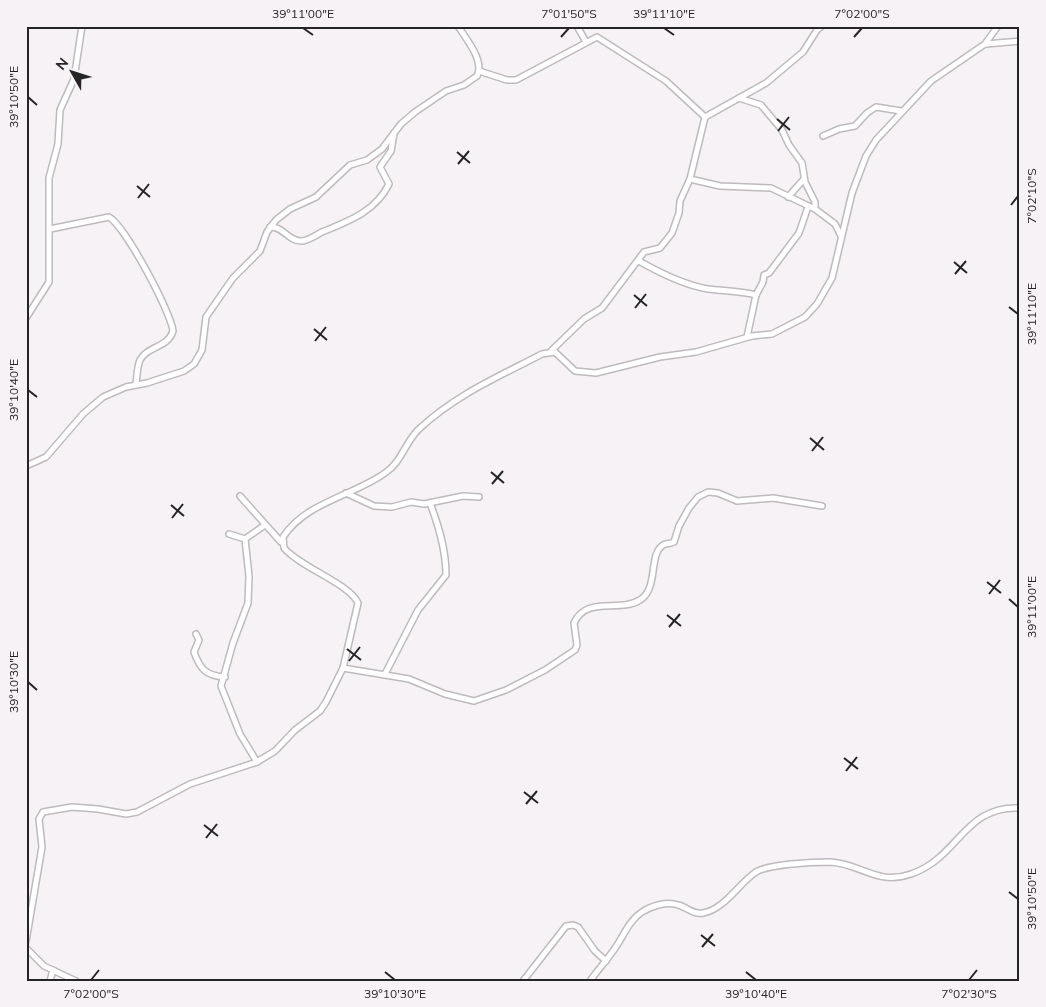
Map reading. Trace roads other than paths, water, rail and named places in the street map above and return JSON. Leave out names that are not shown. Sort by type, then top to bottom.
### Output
[{"type":"street","points":[[26,318],[49,282],[49,178],[58,144],[60,110],[74,79],[82,26]]},
{"type":"street","points":[[458,26],[474,51],[479,71]]},
{"type":"street","points":[[577,26],[586,42]]},
{"type":"street","points":[[281,542],[292,526],[325,503],[374,480],[393,467],[417,431],[459,396],[550,352],[584,319],[602,308],[646,250],[662,246],[672,233],[679,213],[680,200],[690,179],[705,117],[766,83],[798,57],[822,26]]},
{"type":"street","points":[[550,352],[557,353],[575,371],[596,373],[660,357],[696,352],[747,337],[776,332],[810,313],[832,278],[852,193],[866,156],[884,129],[931,81],[986,44],[998,26]]},
{"type":"street","points":[[479,71],[507,80],[516,80],[597,37],[604,39],[677,90],[705,117]]},
{"type":"street","points":[[986,44],[1020,41]]},
{"type":"street","points":[[26,466],[46,457],[83,414],[114,390],[184,370],[198,360],[202,350],[206,317],[233,278],[260,251],[270,227],[285,212],[316,197],[346,168],[366,160],[382,150],[394,133],[415,112],[446,91],[471,81],[479,71]]},
{"type":"street","points":[[739,98],[758,103],[768,111],[799,158],[804,179],[815,209]]},
{"type":"street","points":[[823,136],[839,129],[856,126],[867,113],[876,108],[901,111]]},
{"type":"street","points":[[270,227],[278,227],[292,238],[302,241],[336,227],[371,209],[384,195],[389,184],[380,168],[391,151],[394,133]]},
{"type":"street","points":[[690,179],[720,186],[768,188],[815,209],[835,224],[841,236]]},
{"type":"street","points":[[788,197],[804,179]]},
{"type":"street","points":[[747,337],[756,295],[765,274],[769,273],[799,233],[808,207]]},
{"type":"street","points":[[50,229],[109,217],[117,224],[139,258],[170,320],[173,331],[168,341],[140,360],[136,384]]},
{"type":"street","points":[[639,261],[662,274],[706,288],[742,291],[756,295]]},
{"type":"street","points":[[343,668],[409,679],[470,701],[501,693],[545,670],[575,650],[577,645],[574,623],[585,611],[601,605],[633,604],[645,596],[650,588],[655,558],[660,548],[663,545],[674,542],[683,517],[701,496],[714,492],[737,501],[772,498],[822,506]]},
{"type":"street","points":[[346,493],[374,506],[392,507],[411,502],[430,503],[463,496],[479,497]]},
{"type":"street","points":[[26,941],[42,842],[39,818],[43,812],[61,808],[84,807],[131,813],[150,806],[190,784],[257,762],[275,751],[295,730],[320,711],[343,668],[346,645],[358,609],[357,601],[345,589],[320,576],[286,551],[281,542],[240,496]]},
{"type":"street","points":[[385,674],[418,610],[446,575],[442,541],[430,503]]},
{"type":"street","points":[[245,539],[265,525]]},
{"type":"street","points":[[229,534],[245,539]]},
{"type":"street","points":[[245,539],[249,576],[248,603],[233,643],[221,686],[240,734],[257,762]]},
{"type":"street","points":[[196,634],[199,640],[194,654],[204,672],[214,677],[225,677]]},
{"type":"street","points":[[590,981],[606,961],[633,920],[652,908],[673,904],[697,914],[709,911],[723,903],[756,873],[777,865],[833,862],[880,877],[903,877],[935,861],[980,817],[1004,808],[1020,808]]},
{"type":"street","points":[[523,981],[566,926],[573,924],[578,927],[594,951],[606,961]]},
{"type":"street","points":[[26,948],[38,962],[76,981]]},
{"type":"street","points":[[50,981],[53,970]]}]
